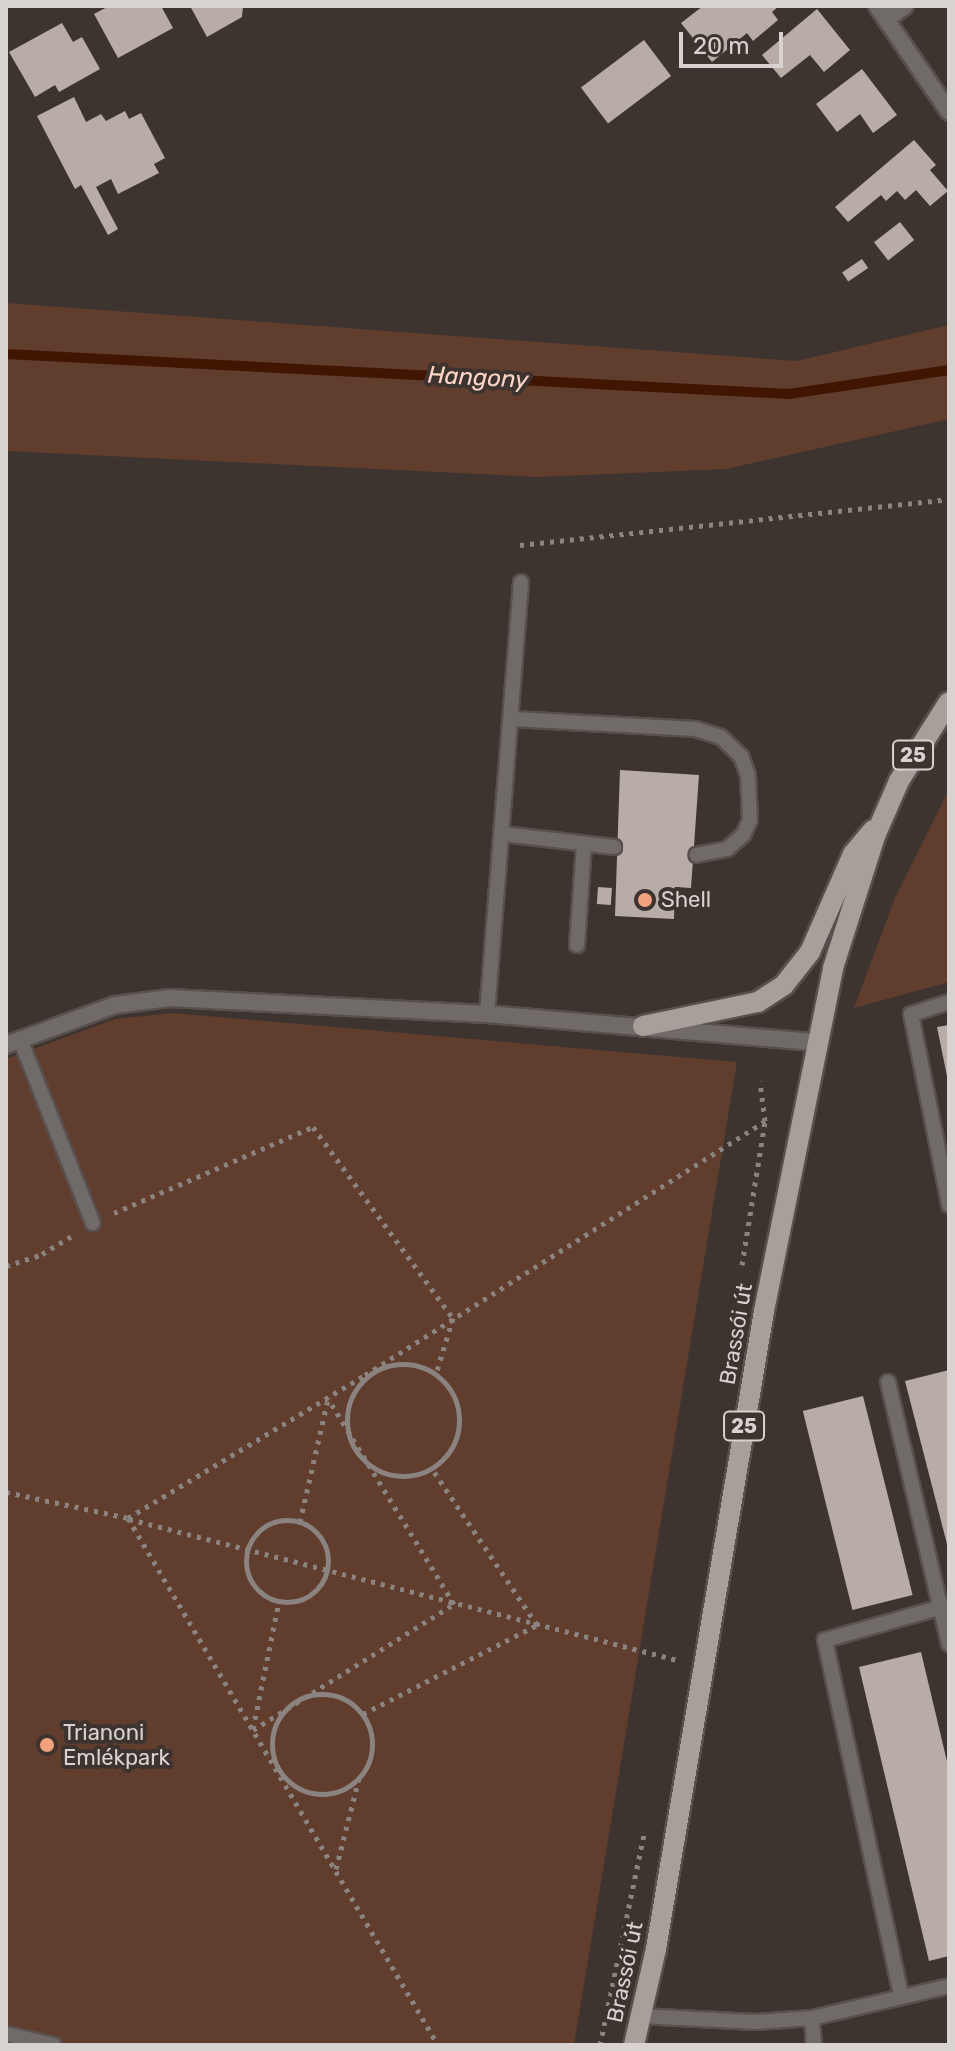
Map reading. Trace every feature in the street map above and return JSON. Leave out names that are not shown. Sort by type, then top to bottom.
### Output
[{"type":"main road","name":"Brassói út","points":[[634,2045],[816,1042],[856,891],[915,750],[949,702]]},
{"type":"main road","points":[[643,1026],[758,1002],[784,985],[815,942],[853,854],[886,815]]},
{"type":"street","points":[[905,6],[882,13],[949,112]]},
{"type":"street","points":[[13,1042],[115,1005],[170,998],[487,1014],[816,1042]]},
{"type":"lane","points":[[487,1014],[513,719],[521,582]]},
{"type":"lane","points":[[513,719],[696,729],[721,737],[741,756],[748,775],[750,820],[743,835],[727,849],[697,855]]},
{"type":"lane","points":[[503,834],[614,847]]},
{"type":"lane","points":[[577,945],[584,844]]},
{"type":"lane","points":[[949,1002],[911,1014],[949,1205]]},
{"type":"lane","points":[[13,1042],[93,1223]]},
{"type":"lane","points":[[888,1382],[945,1607],[949,1644]]},
{"type":"lane","points":[[901,1995],[825,1640],[945,1607]]},
{"type":"lane","points":[[640,2016],[756,2022],[812,2018],[949,1986]]},
{"type":"lane","points":[[812,2018],[814,2045]]},
{"type":"lane","points":[[6,2034],[54,2045]]},
{"type":"path","points":[[520,545],[949,499]]},
{"type":"path","points":[[128,1518],[365,1375],[765,1121]]},
{"type":"path","points":[[6,1266],[42,1254],[93,1223],[313,1127],[453,1318]]},
{"type":"path","points":[[436,1374],[453,1318]]},
{"type":"path","points":[[401,1364],[436,1374],[458,1405],[460,1423],[456,1441],[432,1469],[397,1476],[364,1460],[353,1445],[348,1410],[365,1375],[401,1364]]},
{"type":"path","points":[[328,1398],[353,1445],[454,1604]]},
{"type":"path","points":[[300,1522],[328,1398]]},
{"type":"path","points":[[432,1469],[537,1625]]},
{"type":"path","points":[[6,1492],[128,1518],[681,1660]]},
{"type":"path","points":[[128,1518],[438,2045]]},
{"type":"path","points":[[287,1520],[300,1522],[326,1546],[327,1570],[314,1592],[279,1601],[256,1588],[249,1576],[247,1550],[262,1528],[287,1520]]},
{"type":"path","points":[[253,1730],[279,1601]]},
{"type":"path","points":[[253,1730],[293,1702],[454,1604]]},
{"type":"path","points":[[363,1714],[537,1625]]},
{"type":"path","points":[[336,1870],[359,1777],[372,1746],[363,1714],[331,1694],[293,1702],[273,1732],[277,1767],[287,1780],[315,1794],[346,1787],[359,1777]]},
{"type":"shaded area","points":[[6,303],[797,361],[949,325],[949,419],[726,469],[539,477],[6,451]]},
{"type":"shaded area","points":[[949,789],[949,982],[854,1008],[895,898]]},
{"type":"shaded area","points":[[172,1013],[737,1062],[574,2045],[6,2045],[6,1059],[115,1019]]},
{"type":"building","points":[[109,6],[161,6],[173,28],[118,58],[94,14]]},
{"type":"building","points":[[190,6],[243,6],[242,17],[207,37]]},
{"type":"building","points":[[703,6],[779,6],[772,12],[778,20],[753,41],[747,33],[712,62],[681,23]]},
{"type":"building","points":[[817,9],[850,50],[824,72],[810,55],[781,78],[762,55]]},
{"type":"building","points":[[62,23],[73,42],[82,37],[100,69],[59,92],[55,85],[35,97],[9,52]]},
{"type":"building","points":[[644,40],[671,76],[608,123],[581,88]]},
{"type":"building","points":[[862,69],[897,115],[873,133],[860,114],[837,132],[816,104]]},
{"type":"building","points":[[74,97],[86,122],[101,114],[106,121],[125,111],[129,119],[141,113],[165,158],[154,164],[159,173],[118,194],[111,179],[96,187],[118,229],[108,235],[81,185],[75,189],[37,116]]},
{"type":"building","points":[[914,140],[936,165],[930,170],[948,191],[930,206],[916,190],[905,200],[897,191],[886,201],[881,195],[848,222],[835,207]]},
{"type":"building","points":[[900,222],[914,240],[888,260],[874,242]]},
{"type":"building","points":[[862,259],[868,268],[848,282],[842,272]]},
{"type":"building","points":[[620,770],[699,775],[691,888],[675,887],[674,919],[615,916]]},
{"type":"building","points":[[598,887],[612,888],[611,905],[597,904]]},
{"type":"building","points":[[949,1025],[949,1081],[948,1081],[937,1027]]},
{"type":"building","points":[[949,1370],[949,1548],[948,1548],[905,1381]]},
{"type":"building","points":[[863,1396],[913,1595],[852,1610],[803,1411]]},
{"type":"building","points":[[921,1652],[949,1770],[949,1956],[929,1961],[859,1667]]},
{"type":"waterway","name":"Hangony","points":[[6,354],[789,394],[949,370]]},
{"type":"place","name":"Shell","points":[[645,900]]},
{"type":"place","name":"Trianoni Emlékpark","points":[[47,1745]]}]
